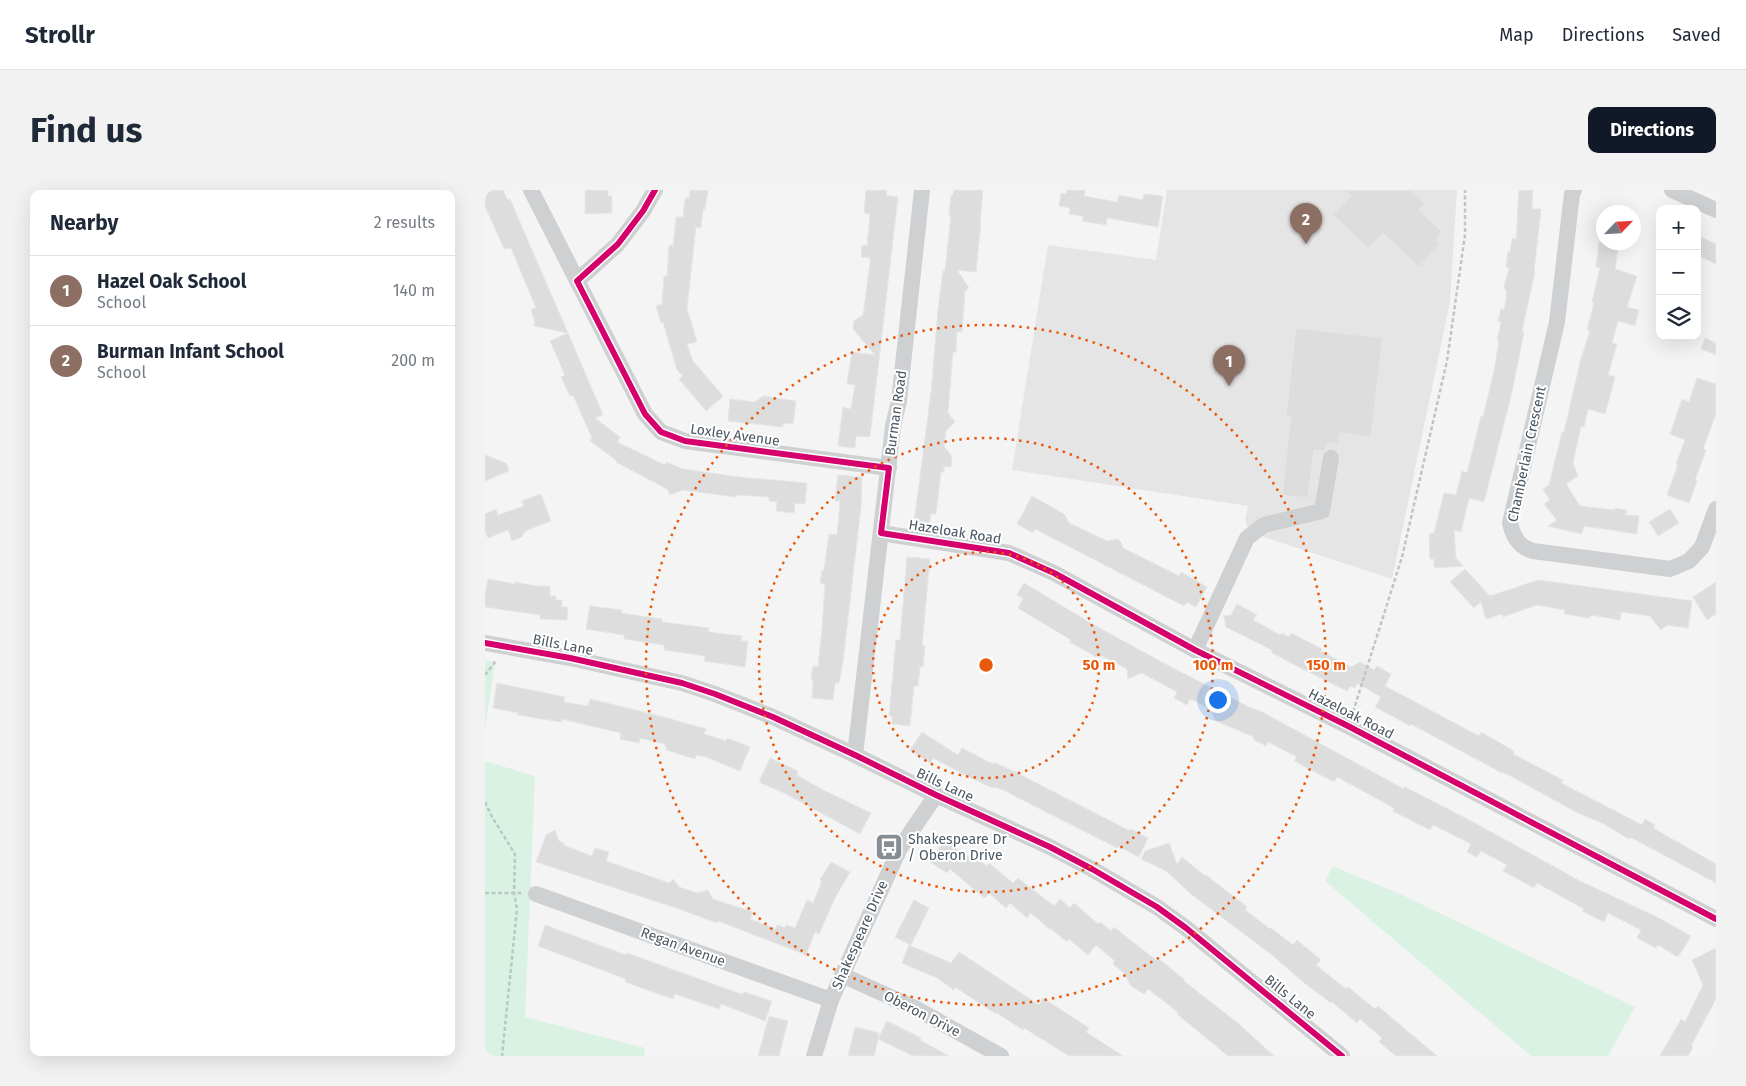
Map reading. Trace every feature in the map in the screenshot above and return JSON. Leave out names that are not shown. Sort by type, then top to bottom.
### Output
[{"type":"street","name":"Loxley Avenue","points":[[531,190],[645,414],[661,432],[685,442],[889,468]]},
{"type":"street","points":[[577,281],[618,244],[643,211],[655,190]]},
{"type":"street","name":"Burman Road","points":[[855,755],[893,426],[899,401],[922,190]]},
{"type":"street","name":"Chamberlain Crescent","points":[[1574,190],[1557,322],[1510,523],[1515,539],[1527,550],[1671,569],[1689,561],[1702,547],[1716,508]]},
{"type":"street","points":[[1672,190],[1716,210]]},
{"type":"street","points":[[1195,650],[1247,538],[1264,525],[1322,511],[1331,458]]},
{"type":"street","name":"Hazeloak Road","points":[[881,533],[1009,553],[1054,573],[1195,650],[1348,726],[1716,919]]},
{"type":"street","name":"Bills Lane","points":[[485,643],[570,658],[681,683],[715,694],[773,717],[935,795],[1050,847],[1093,869],[1157,907],[1186,928],[1342,1056]]},
{"type":"street","name":"Shakespeare Drive","points":[[814,1056],[831,1000],[900,848],[935,795]]},
{"type":"street","name":"Regan Avenue","points":[[535,894],[831,1000]]},
{"type":"street","name":"Oberon Drive","points":[[842,975],[915,1008],[1001,1056]]},
{"type":"path","points":[[1348,726],[1402,557],[1447,362],[1465,235],[1465,190]]},
{"type":"path","points":[[485,802],[515,854],[513,893],[517,908],[502,1056]]},
{"type":"path","points":[[485,894],[535,894]]},
{"type":"shaded area","points":[[1167,190],[1457,190],[1450,302],[1392,579],[1249,532],[1245,520],[1248,506],[1012,470],[1048,245],[1156,260]]},
{"type":"green space","points":[[485,660],[495,662],[485,729]]},
{"type":"green space","points":[[485,761],[535,776],[525,1017],[645,1048],[644,1056],[485,1056]]},
{"type":"green space","points":[[1333,866],[1402,895],[1635,1007],[1608,1056],[1531,1056],[1325,881]]},
{"type":"building","points":[[485,190],[503,190],[508,200],[510,199],[568,333],[534,326],[535,322],[531,310],[536,308],[511,248],[504,249],[485,206]]},
{"type":"building","points":[[585,190],[608,190],[608,196],[612,196],[612,213],[585,214]]},
{"type":"building","points":[[690,190],[708,190],[701,228],[696,227],[687,308],[697,342],[687,344],[693,361],[723,396],[706,411],[679,379],[683,376],[677,370],[663,322],[661,323],[656,306],[662,304],[664,276],[667,276],[669,245],[673,246],[676,217],[683,217],[685,198],[689,198]]},
{"type":"building","points":[[866,190],[887,190],[886,195],[898,197],[870,437],[856,436],[855,448],[838,446],[843,407],[851,409],[855,385],[847,384],[852,352],[875,355],[853,329],[854,321],[863,315],[870,263],[870,258],[861,257],[862,245],[867,246],[870,214],[864,213]]},
{"type":"building","points":[[954,190],[983,190],[981,223],[976,272],[957,270],[969,288],[965,291],[962,332],[957,332],[956,352],[953,352],[948,413],[955,422],[946,431],[944,446],[952,457],[951,467],[944,466],[944,472],[941,472],[936,514],[931,514],[929,525],[914,523],[931,392],[938,309],[943,271],[945,271],[951,215],[949,215],[951,195],[953,195]]},
{"type":"building","points":[[1067,190],[1085,190],[1084,196],[1117,202],[1119,195],[1143,200],[1144,194],[1163,196],[1158,227],[1107,218],[1106,225],[1082,221],[1083,216],[1069,214],[1070,208],[1059,206],[1061,193],[1066,194]]},
{"type":"building","points":[[1344,190],[1410,190],[1425,204],[1419,210],[1442,232],[1436,239],[1440,243],[1419,267],[1383,233],[1368,248],[1333,215],[1351,196]]},
{"type":"building","points":[[1519,190],[1533,190],[1532,209],[1541,209],[1535,272],[1522,331],[1524,332],[1512,392],[1484,502],[1469,498],[1461,532],[1454,530],[1456,558],[1463,566],[1434,568],[1434,559],[1430,559],[1429,534],[1434,533],[1444,493],[1456,495],[1462,471],[1467,473],[1494,371],[1501,322],[1498,321],[1501,309],[1504,310],[1507,293],[1504,287],[1509,268],[1506,267],[1508,251],[1510,252],[1512,238],[1516,239]]},
{"type":"building","points":[[1306,202],[1319,207],[1312,224],[1299,219]]},
{"type":"building","points":[[1701,237],[1716,244],[1716,264],[1701,257]]},
{"type":"building","points":[[1598,250],[1618,250],[1615,269],[1637,276],[1627,307],[1639,310],[1635,326],[1618,321],[1612,343],[1617,344],[1608,375],[1615,377],[1605,414],[1588,409],[1584,427],[1581,426],[1573,463],[1578,476],[1566,484],[1580,506],[1615,510],[1615,508],[1626,510],[1626,515],[1639,516],[1637,534],[1584,526],[1582,534],[1548,526],[1557,520],[1544,504],[1550,500],[1543,489],[1549,485],[1562,432],[1564,432],[1580,362],[1590,331],[1587,330],[1600,268],[1596,267]]},
{"type":"building","points":[[1296,328],[1383,338],[1371,437],[1340,433],[1339,444],[1327,443],[1324,451],[1314,450],[1308,498],[1282,495],[1291,417],[1286,416]]},
{"type":"building","points":[[568,333],[603,415],[595,418],[620,437],[617,442],[665,465],[666,462],[683,469],[739,477],[807,483],[805,504],[795,503],[794,513],[776,511],[777,502],[769,501],[769,497],[736,495],[736,497],[683,490],[670,495],[667,489],[616,462],[590,441],[592,438],[573,395],[570,396],[561,377],[565,375],[550,341]]},
{"type":"building","points":[[1705,338],[1716,343],[1716,355],[1701,349]]},
{"type":"building","points":[[1697,378],[1716,384],[1716,414],[1703,449],[1706,450],[1689,503],[1667,495],[1685,440],[1670,434],[1682,399],[1689,402]]},
{"type":"building","points":[[763,396],[796,401],[793,424],[783,423],[783,427],[728,421],[730,399],[755,402]]},
{"type":"building","points":[[485,455],[506,463],[509,471],[485,481]]},
{"type":"building","points":[[838,475],[862,477],[861,507],[843,661],[839,683],[835,683],[833,700],[812,698],[813,680],[811,679],[813,666],[818,667],[822,628],[825,584],[820,583],[822,570],[824,571],[829,534],[837,535],[840,501],[835,501]]},
{"type":"building","points":[[541,494],[551,521],[524,532],[522,537],[512,541],[508,530],[488,538],[485,531],[485,514],[496,509],[498,515],[524,506],[522,501]]},
{"type":"building","points":[[1032,496],[1064,514],[1069,523],[1108,541],[1117,539],[1121,542],[1123,548],[1179,576],[1181,572],[1207,587],[1196,607],[1187,602],[1184,606],[1035,529],[1033,533],[1017,524]]},
{"type":"building","points":[[1670,509],[1679,523],[1658,536],[1649,522]]},
{"type":"building","points":[[907,557],[930,559],[922,645],[925,646],[923,667],[920,667],[918,686],[914,686],[910,726],[892,724],[892,716],[889,716],[896,640],[900,640]]},
{"type":"building","points":[[1465,569],[1490,596],[1538,580],[1692,601],[1688,628],[1667,625],[1661,630],[1650,616],[1621,612],[1620,620],[1591,615],[1590,618],[1564,614],[1565,610],[1537,605],[1503,617],[1502,614],[1486,619],[1481,602],[1474,608],[1450,582]]},
{"type":"building","points":[[488,579],[515,584],[515,582],[535,586],[550,586],[550,596],[556,596],[556,600],[562,600],[562,607],[568,607],[567,620],[540,619],[540,615],[485,607]]},
{"type":"building","points":[[1716,582],[1716,614],[1707,620],[1693,597]]},
{"type":"building","points":[[1024,583],[1094,625],[1169,666],[1264,713],[1404,789],[1405,787],[1475,823],[1580,881],[1659,918],[1691,936],[1678,957],[1658,945],[1656,948],[1637,938],[1641,930],[1608,913],[1604,922],[1582,911],[1584,909],[1537,883],[1534,888],[1503,871],[1507,865],[1481,851],[1477,857],[1467,852],[1471,844],[1433,825],[1430,830],[1393,811],[1394,808],[1337,777],[1334,782],[1294,761],[1297,757],[1268,742],[1266,746],[1253,739],[1254,737],[1216,721],[1210,709],[1190,699],[1187,705],[1174,698],[1177,692],[1142,673],[1128,679],[1127,669],[1102,656],[1096,657],[1069,642],[1071,640],[1018,608],[1023,598],[1017,595]]},
{"type":"building","points":[[1237,604],[1257,615],[1253,620],[1280,635],[1282,633],[1289,637],[1291,633],[1351,667],[1360,662],[1374,670],[1377,666],[1391,674],[1385,686],[1479,736],[1481,732],[1514,751],[1513,754],[1563,780],[1561,783],[1642,825],[1645,819],[1655,825],[1653,828],[1716,864],[1716,883],[1375,707],[1381,697],[1357,683],[1355,688],[1350,686],[1347,691],[1287,661],[1271,652],[1272,650],[1226,627],[1224,616],[1231,615]]},
{"type":"building","points":[[590,606],[622,610],[621,613],[662,619],[662,622],[709,628],[708,632],[742,636],[741,641],[748,641],[745,667],[704,661],[705,656],[664,650],[664,645],[624,639],[624,635],[586,629]]},
{"type":"building","points":[[497,683],[565,697],[564,702],[588,706],[590,699],[660,716],[706,729],[704,734],[726,741],[727,738],[750,747],[740,771],[706,757],[696,755],[695,759],[666,750],[665,744],[640,738],[639,743],[620,739],[621,733],[562,719],[561,722],[518,715],[518,713],[493,708]]},
{"type":"building","points":[[922,732],[958,755],[962,748],[993,764],[994,762],[1013,771],[1130,831],[1131,829],[1148,838],[1139,857],[1118,846],[1117,848],[1001,789],[993,788],[969,777],[933,758],[930,763],[910,750]]},
{"type":"building","points":[[770,758],[798,771],[797,775],[821,789],[871,813],[860,834],[786,794],[759,782]]},
{"type":"building","points":[[555,830],[559,841],[564,843],[563,845],[592,856],[595,848],[609,852],[606,861],[669,883],[673,879],[679,887],[697,893],[708,890],[713,899],[753,912],[750,919],[776,929],[777,925],[785,928],[786,925],[795,928],[807,900],[813,903],[822,881],[820,880],[831,862],[850,872],[834,900],[819,934],[815,932],[806,955],[718,921],[717,923],[536,862],[546,835]]},
{"type":"building","points":[[944,840],[974,860],[976,857],[986,866],[989,863],[1013,883],[1018,878],[1054,906],[1060,899],[1070,908],[1074,903],[1098,924],[1100,922],[1111,931],[1114,927],[1157,961],[1159,959],[1239,1024],[1274,1056],[1228,1056],[1177,1014],[1178,1012],[1148,989],[1144,994],[1131,986],[1125,974],[1113,964],[1115,961],[1096,945],[1088,955],[1069,939],[1067,942],[1049,929],[1031,913],[1027,918],[1010,903],[1006,908],[989,893],[985,898],[950,869],[947,873],[930,862]]},
{"type":"building","points":[[1169,843],[1177,864],[1182,857],[1247,907],[1245,910],[1270,929],[1293,945],[1297,940],[1321,960],[1316,965],[1375,1009],[1378,1006],[1437,1056],[1396,1056],[1379,1042],[1382,1038],[1360,1019],[1357,1023],[1332,1002],[1303,982],[1272,955],[1191,894],[1166,871],[1141,859],[1145,851]]},
{"type":"building","points":[[914,900],[929,908],[911,945],[895,937]]},
{"type":"building","points":[[545,925],[738,993],[743,994],[744,992],[772,1001],[765,1021],[721,1004],[719,1009],[675,994],[673,999],[625,982],[626,979],[538,946]]},
{"type":"building","points":[[909,945],[951,963],[959,952],[1039,1005],[1043,998],[1089,1028],[1086,1032],[1123,1056],[1069,1056],[1024,1028],[1023,1030],[996,1014],[955,987],[954,990],[937,978],[902,963]]},
{"type":"building","points":[[1716,948],[1716,999],[1691,1046],[1693,1047],[1688,1056],[1660,1056],[1681,1019],[1685,1022],[1703,985],[1692,960]]},
{"type":"building","points":[[769,1016],[788,1021],[779,1056],[758,1056]]},
{"type":"building","points":[[887,1021],[921,1038],[920,1040],[949,1056],[913,1056],[878,1039]]},
{"type":"building","points":[[855,1027],[879,1033],[874,1056],[848,1056]]},
{"type":"cycle path","points":[[655,190],[643,211],[618,244],[577,281],[645,414],[661,432],[685,441],[889,468],[881,533],[1009,553],[1054,573],[1195,650],[1348,726],[1716,919]]},
{"type":"cycle path","points":[[485,643],[570,658],[682,683],[715,694],[773,717],[1050,847],[1157,907],[1186,928],[1342,1056]]},
{"type":"place","name":"Burman Infant School","points":[[1306,244]]},
{"type":"place","name":"Hazel Oak School","points":[[1229,386]]},
{"type":"place","name":"Shakespeare Dr / Oberon Drive","points":[[889,847]]}]
